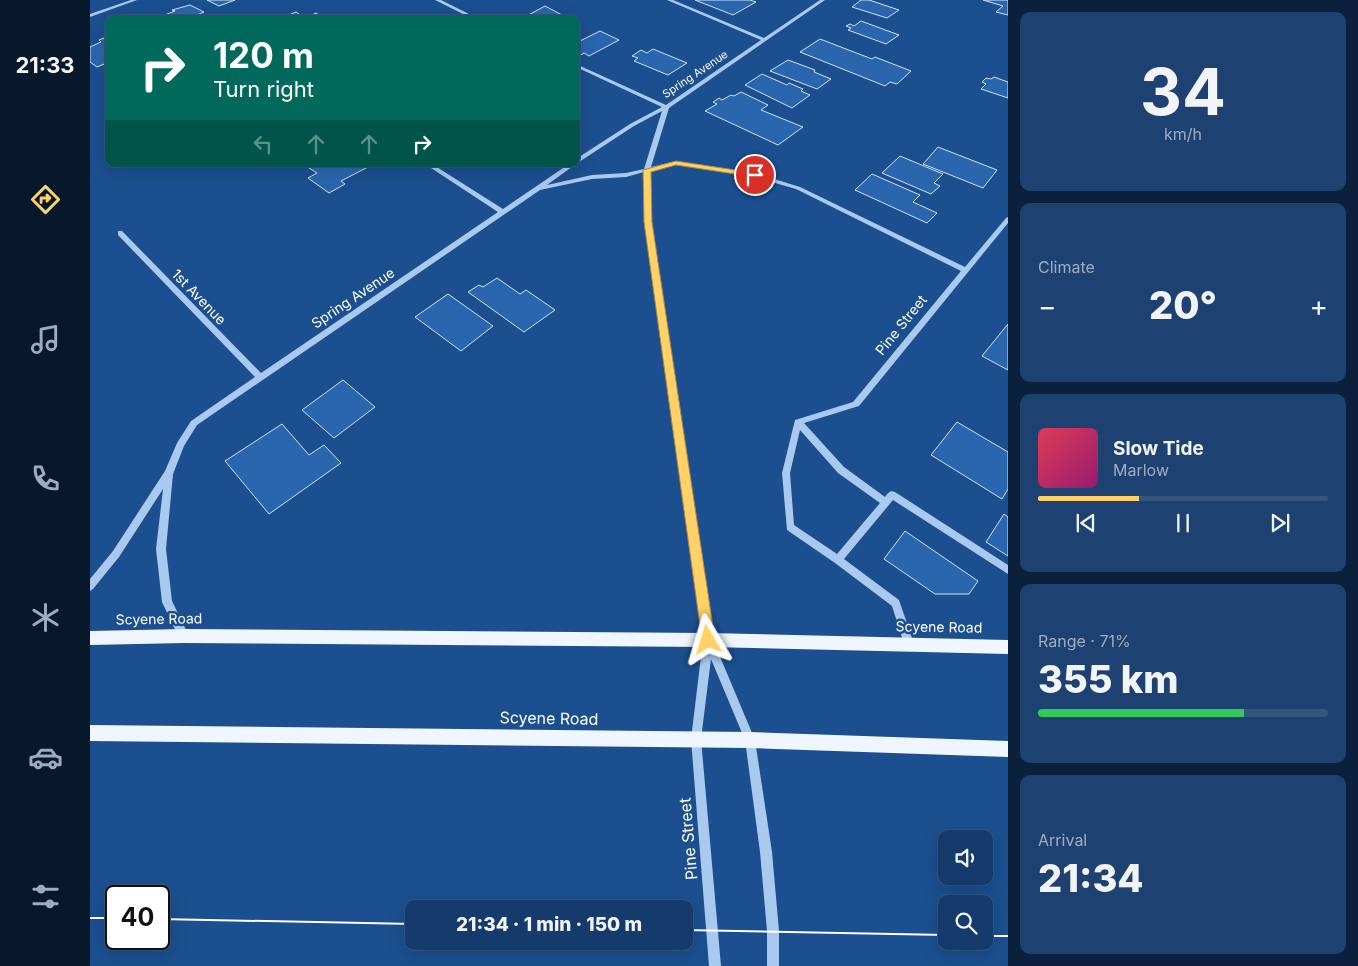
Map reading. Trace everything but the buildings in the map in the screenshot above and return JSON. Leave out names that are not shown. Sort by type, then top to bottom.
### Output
[{"type":"main road","name":"Scyene Road","points":[[90,638],[184,636],[708,640],[1008,646]]},
{"type":"main road","name":"Scyene Road","points":[[90,733],[696,739],[1008,749]]},
{"type":"street","points":[[90,16],[136,0]]},
{"type":"street","points":[[437,0],[469,15]]},
{"type":"street","points":[[669,0],[765,40]]},
{"type":"street","name":"Spring Avenue","points":[[580,159],[632,125],[666,107],[823,0]]},
{"type":"street","points":[[580,67],[666,107],[647,170],[648,222],[708,640],[750,740],[766,852],[773,931],[773,966]]},
{"type":"street","points":[[534,189],[592,178],[626,175],[676,163],[777,180],[798,188],[965,270]]},
{"type":"street","points":[[433,167],[502,212]]},
{"type":"street","name":"Spring Avenue","points":[[90,586],[116,554],[169,473],[180,445],[194,423],[568,167]]},
{"type":"street","name":"Pine Street","points":[[798,422],[856,404],[1008,219]]},
{"type":"street","name":"1st Avenue","points":[[120,233],[260,378]]},
{"type":"street","points":[[798,422],[842,470],[886,502]]},
{"type":"street","points":[[798,422],[786,473],[790,527],[896,603],[909,644]]},
{"type":"street","name":"Spring Avenue","points":[[169,473],[161,549],[166,602],[184,636]]},
{"type":"street","points":[[838,560],[892,495],[1008,570]]},
{"type":"street","name":"Pine Street","points":[[708,640],[696,739],[713,930],[714,966]]},
{"type":"tram line","points":[[90,918],[105,918]]},
{"type":"tram line","points":[[170,919],[405,924]]},
{"type":"tram line","points":[[693,930],[938,935]]},
{"type":"tram line","points":[[993,936],[1008,936]]},
{"type":"route","points":[[708,640],[704,601],[648,222],[647,170],[676,163],[755,175]]}]
